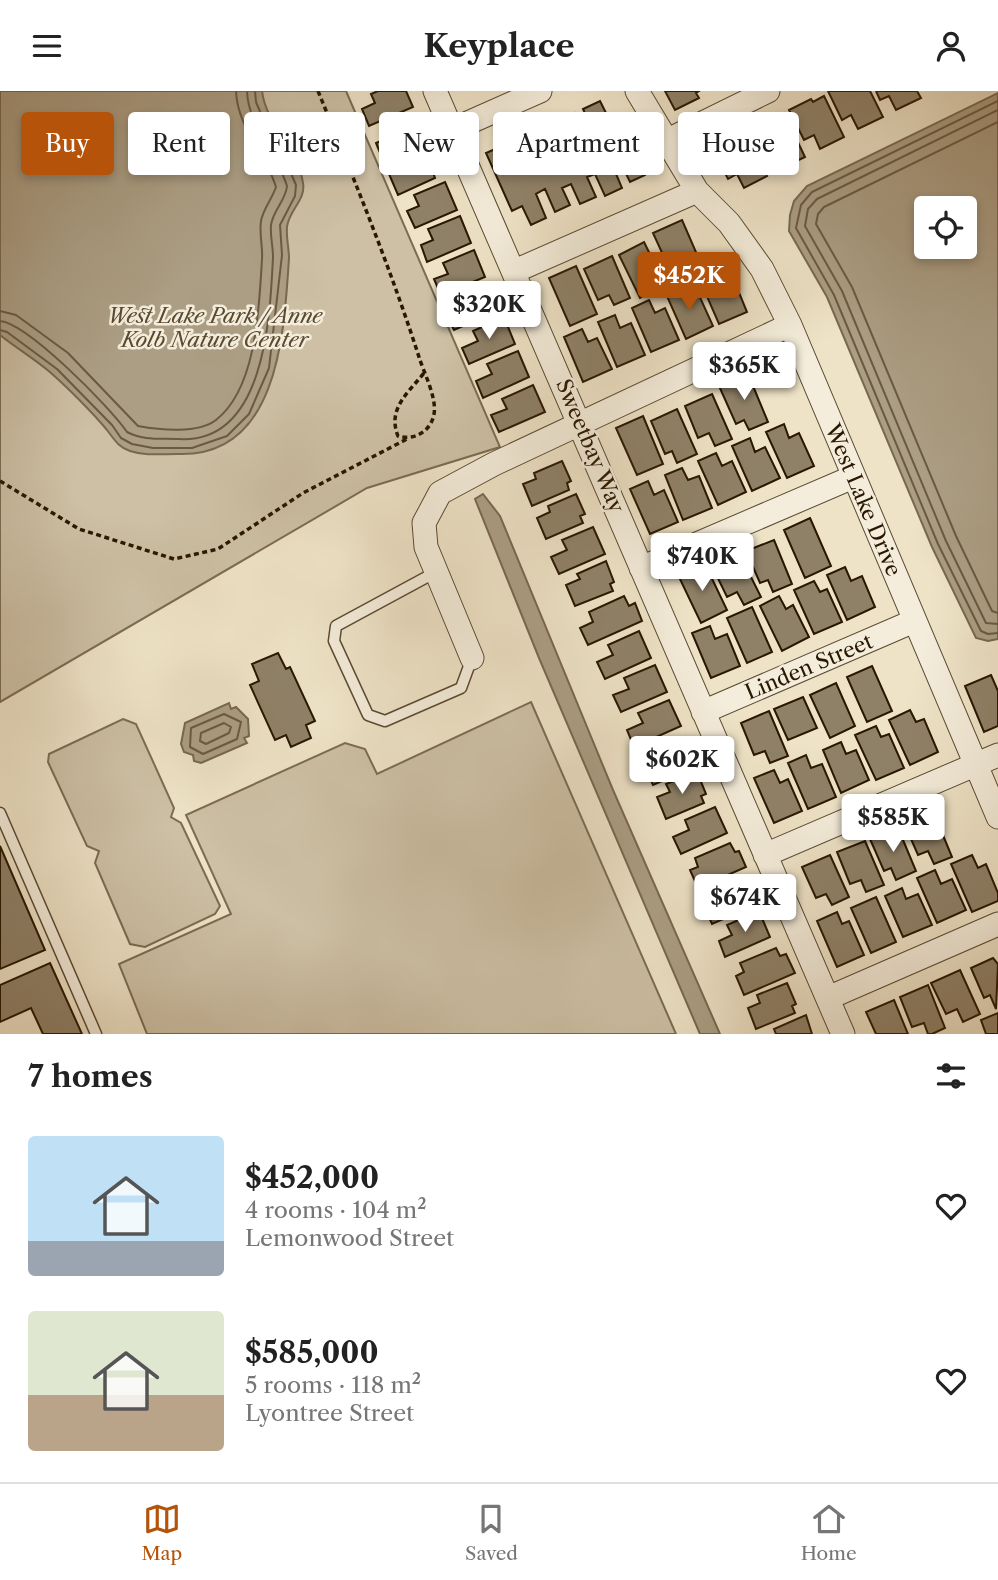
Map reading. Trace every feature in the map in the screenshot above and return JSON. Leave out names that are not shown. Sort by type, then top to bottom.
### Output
[{"type":"street","name":"Sweetbay Way","points":[[435,91],[444,112]]},
{"type":"street","points":[[479,118],[540,91]]},
{"type":"street","name":"West Lake Drive","points":[[637,91],[697,191],[729,223],[762,269],[790,325],[998,817]]},
{"type":"street","points":[[666,141],[768,91]]},
{"type":"street","name":"Sweetbay Way","points":[[472,175],[843,1034]]},
{"type":"street","points":[[515,271],[697,191]]},
{"type":"street","points":[[472,658],[426,547],[424,523],[440,493],[580,423],[790,325]]},
{"type":"street","points":[[641,568],[853,477]]},
{"type":"street","name":"Linden Street","points":[[703,712],[914,621]]},
{"type":"street","points":[[765,855],[998,755]]},
{"type":"street","points":[[828,998],[998,924]]},
{"type":"lane","points":[[436,572],[336,626],[334,642],[368,715],[385,721],[461,688],[472,658]]},
{"type":"lane","points":[[0,813],[96,1034]]},
{"type":"path","points":[[0,481],[79,529],[174,559],[218,549],[303,493],[407,439],[420,435],[434,415],[424,373],[399,293],[318,91]]},
{"type":"path","points":[[407,439],[398,436],[393,425],[395,409],[424,373]]},
{"type":"green space","name":"West Lake Park / Anne Kolb Nature Center","points":[[0,91],[346,91],[355,112],[244,112],[244,175],[365,175],[365,135],[379,167],[379,175],[382,175],[500,447],[367,488],[0,702]]},
{"type":"green space","points":[[531,702],[676,1034],[147,1034],[119,964],[231,914],[186,815],[345,743],[365,749],[377,774]]},
{"type":"green space","points":[[123,719],[136,724],[174,808],[171,817],[181,823],[220,906],[215,914],[145,947],[130,944],[95,863],[99,851],[87,846],[48,762],[49,754]]},
{"type":"water","points":[[0,91],[262,91],[268,112],[244,112],[244,175],[301,175],[303,189],[287,227],[287,288],[278,354],[269,386],[256,414],[237,436],[211,450],[177,454],[136,453],[126,449],[58,379],[0,335]]},
{"type":"water","points":[[998,93],[998,639],[988,641],[976,638],[932,547],[827,297],[789,231],[794,201],[807,186]]},
{"type":"water","points":[[483,494],[500,516],[613,790],[720,1034],[700,1034],[539,658],[475,499]]},
{"type":"water","points":[[229,703],[231,709],[236,707],[248,719],[249,736],[244,738],[247,743],[201,763],[194,761],[193,755],[184,752],[181,744],[185,723]]},
{"type":"building","points":[[378,91],[406,91],[413,107],[401,112],[379,112],[379,122],[369,126],[362,109],[375,103],[371,94]]},
{"type":"building","points":[[665,91],[699,91],[696,93],[699,98],[675,110]]},
{"type":"building","points":[[828,91],[870,91],[883,117],[858,129],[851,115],[842,120]]},
{"type":"building","points":[[876,91],[917,91],[921,98],[896,110],[889,96],[880,100]]},
{"type":"building","points":[[824,96],[844,137],[820,149],[814,135],[804,140],[799,130],[799,112],[789,110],[811,99],[813,102]]},
{"type":"building","points":[[600,101],[606,112],[584,112],[583,109]]},
{"type":"building","points":[[799,144],[805,157],[799,160]]},
{"type":"building","points":[[493,150],[493,169],[486,153]]},
{"type":"building","points":[[389,175],[434,175],[435,178],[398,195]]},
{"type":"building","points":[[496,175],[592,175],[587,177],[596,197],[580,204],[571,184],[562,188],[570,205],[555,212],[545,189],[536,194],[546,218],[531,225],[522,206],[512,211]]},
{"type":"building","points":[[595,175],[616,175],[622,188],[605,196]]},
{"type":"building","points":[[627,175],[645,175],[630,182]]},
{"type":"building","points":[[738,175],[767,175],[767,176],[744,188]]},
{"type":"building","points":[[445,182],[457,210],[415,228],[407,211],[419,206],[414,195]]},
{"type":"building","points":[[460,216],[471,243],[427,262],[421,245],[433,240],[428,229]]},
{"type":"building","points":[[682,220],[702,266],[674,279],[653,233]]},
{"type":"building","points":[[644,242],[665,285],[640,298],[619,255]]},
{"type":"building","points":[[474,250],[485,277],[441,295],[434,279],[448,274],[443,263]]},
{"type":"building","points":[[612,256],[630,298],[614,305],[609,295],[598,300],[584,269]]},
{"type":"building","points":[[576,266],[597,314],[570,326],[549,278]]},
{"type":"building","points":[[720,269],[725,282],[733,278],[747,312],[719,324],[699,278]]},
{"type":"building","points":[[488,283],[500,310],[454,330],[446,314],[462,307],[457,297]]},
{"type":"building","points":[[686,284],[691,296],[698,293],[713,326],[686,339],[666,294]]},
{"type":"building","points":[[649,300],[655,313],[665,308],[679,340],[651,352],[632,308]]},
{"type":"building","points":[[615,315],[620,328],[631,323],[645,355],[617,367],[598,322]]},
{"type":"building","points":[[504,317],[515,344],[469,364],[462,348],[478,341],[473,331]]},
{"type":"building","points":[[582,329],[588,342],[597,338],[612,369],[583,382],[564,337]]},
{"type":"building","points":[[518,351],[529,377],[483,398],[476,381],[492,374],[487,364]]},
{"type":"building","points":[[748,374],[768,422],[749,430],[744,420],[736,424],[719,386]]},
{"type":"building","points":[[533,385],[545,412],[499,432],[491,415],[507,409],[502,399]]},
{"type":"building","points":[[712,394],[732,439],[715,446],[709,433],[698,438],[685,406]]},
{"type":"building","points":[[677,409],[697,454],[677,463],[672,451],[665,454],[651,421]]},
{"type":"building","points":[[643,416],[663,464],[637,475],[616,428]]},
{"type":"building","points":[[784,424],[789,438],[799,433],[814,466],[787,478],[766,432]]},
{"type":"building","points":[[750,438],[755,452],[765,447],[780,478],[752,491],[732,446]]},
{"type":"building","points":[[716,453],[722,466],[732,461],[746,492],[718,505],[698,461]]},
{"type":"building","points":[[562,461],[571,481],[567,483],[569,490],[532,506],[523,484],[536,479],[534,473]]},
{"type":"building","points":[[682,468],[688,480],[699,476],[712,508],[683,520],[665,475]]},
{"type":"building","points":[[648,481],[654,495],[664,490],[678,522],[650,534],[630,489]]},
{"type":"building","points":[[576,494],[585,514],[580,516],[583,523],[546,539],[537,518],[550,512],[548,506]]},
{"type":"building","points":[[810,518],[831,566],[805,578],[784,530]]},
{"type":"building","points":[[593,527],[605,554],[559,574],[551,557],[567,550],[562,540]]},
{"type":"building","points":[[774,540],[792,584],[773,592],[768,580],[760,583],[746,551]]},
{"type":"building","points":[[739,553],[761,597],[744,605],[737,592],[727,597],[712,566]]},
{"type":"building","points":[[606,561],[614,582],[610,584],[613,591],[575,606],[566,585],[580,579],[577,574]]},
{"type":"building","points":[[704,562],[727,610],[701,623],[678,575]]},
{"type":"building","points":[[845,567],[851,581],[862,576],[875,607],[847,620],[827,575]]},
{"type":"building","points":[[814,581],[820,592],[827,589],[842,622],[814,634],[794,590]]},
{"type":"building","points":[[624,596],[629,606],[635,603],[642,621],[588,645],[580,628],[593,622],[589,612]]},
{"type":"building","points":[[779,596],[786,609],[793,605],[809,637],[782,651],[760,606]]},
{"type":"building","points":[[752,607],[772,652],[747,663],[727,618]]},
{"type":"building","points":[[710,626],[715,639],[727,634],[740,666],[711,678],[692,633]]},
{"type":"building","points":[[639,631],[651,658],[605,679],[597,662],[613,655],[608,645]]},
{"type":"building","points":[[278,653],[286,669],[290,667],[315,721],[306,725],[311,738],[291,747],[286,735],[275,740],[250,685],[259,681],[252,664]]},
{"type":"building","points":[[655,665],[667,692],[621,712],[613,695],[629,689],[624,678]]},
{"type":"building","points":[[872,666],[892,711],[867,722],[847,677]]},
{"type":"building","points":[[991,675],[998,691],[998,726],[984,732],[965,686]]},
{"type":"building","points":[[836,683],[855,726],[830,738],[810,695]]},
{"type":"building","points":[[803,697],[817,728],[788,740],[774,709]]},
{"type":"building","points":[[669,700],[681,726],[634,747],[627,730],[643,723],[638,713]]},
{"type":"building","points":[[910,710],[916,722],[924,719],[938,752],[910,765],[889,720]]},
{"type":"building","points":[[769,711],[788,756],[770,763],[765,751],[754,755],[741,723]]},
{"type":"building","points":[[876,726],[881,737],[889,734],[904,768],[876,780],[855,735]]},
{"type":"building","points":[[685,737],[690,747],[696,744],[704,763],[653,785],[644,766],[654,762],[650,753]]},
{"type":"building","points":[[841,742],[846,754],[856,750],[869,780],[841,793],[823,750]]},
{"type":"building","points":[[806,755],[811,768],[822,764],[836,797],[808,809],[788,763]]},
{"type":"building","points":[[774,770],[780,783],[788,779],[802,811],[774,823],[754,778]]},
{"type":"building","points":[[697,772],[706,794],[701,796],[704,803],[666,819],[657,797],[670,792],[666,784]]},
{"type":"building","points":[[715,807],[727,833],[681,854],[673,837],[689,830],[685,820]]},
{"type":"building","points":[[933,811],[952,857],[934,864],[928,851],[918,855],[904,823]]},
{"type":"building","points":[[898,828],[916,871],[896,880],[891,868],[884,871],[870,839]]},
{"type":"building","points":[[865,841],[884,885],[866,892],[861,880],[850,884],[837,852]]},
{"type":"building","points":[[730,843],[735,852],[739,851],[746,867],[698,888],[690,870],[698,867],[695,858]]},
{"type":"building","points":[[0,846],[45,950],[0,969]]},
{"type":"building","points":[[830,855],[849,897],[832,905],[826,894],[816,898],[802,867]]},
{"type":"building","points":[[972,855],[978,868],[986,864],[998,893],[998,901],[972,912],[951,864]]},
{"type":"building","points":[[935,870],[941,884],[952,879],[966,910],[937,923],[917,878]]},
{"type":"building","points":[[746,876],[758,904],[712,924],[703,904],[717,898],[714,890]]},
{"type":"building","points":[[902,888],[906,899],[918,894],[932,925],[903,937],[885,896]]},
{"type":"building","points":[[876,897],[896,942],[871,953],[851,908]]},
{"type":"building","points":[[759,911],[770,937],[725,957],[719,941],[732,935],[727,925]]},
{"type":"building","points":[[837,912],[842,924],[849,921],[864,955],[837,967],[817,921]]},
{"type":"building","points":[[776,948],[780,956],[786,954],[795,973],[744,995],[736,976],[744,972],[740,963]]},
{"type":"building","points":[[993,958],[998,964],[996,1009],[990,995],[984,998],[971,968]]},
{"type":"building","points":[[50,963],[82,1034],[43,1034],[31,1008],[0,1022],[0,985]]},
{"type":"building","points":[[960,970],[980,1014],[963,1022],[957,1009],[946,1014],[931,983]]},
{"type":"building","points":[[787,983],[796,1004],[792,1006],[795,1013],[756,1029],[748,1008],[760,1003],[757,995]]},
{"type":"building","points":[[928,985],[945,1028],[932,1034],[928,1034],[924,1023],[912,1027],[900,997]]},
{"type":"building","points":[[894,1000],[908,1034],[876,1034],[866,1012]]},
{"type":"building","points":[[998,1013],[998,1034],[986,1034],[981,1020]]},
{"type":"building","points":[[806,1015],[812,1034],[776,1034],[774,1029]]}]
